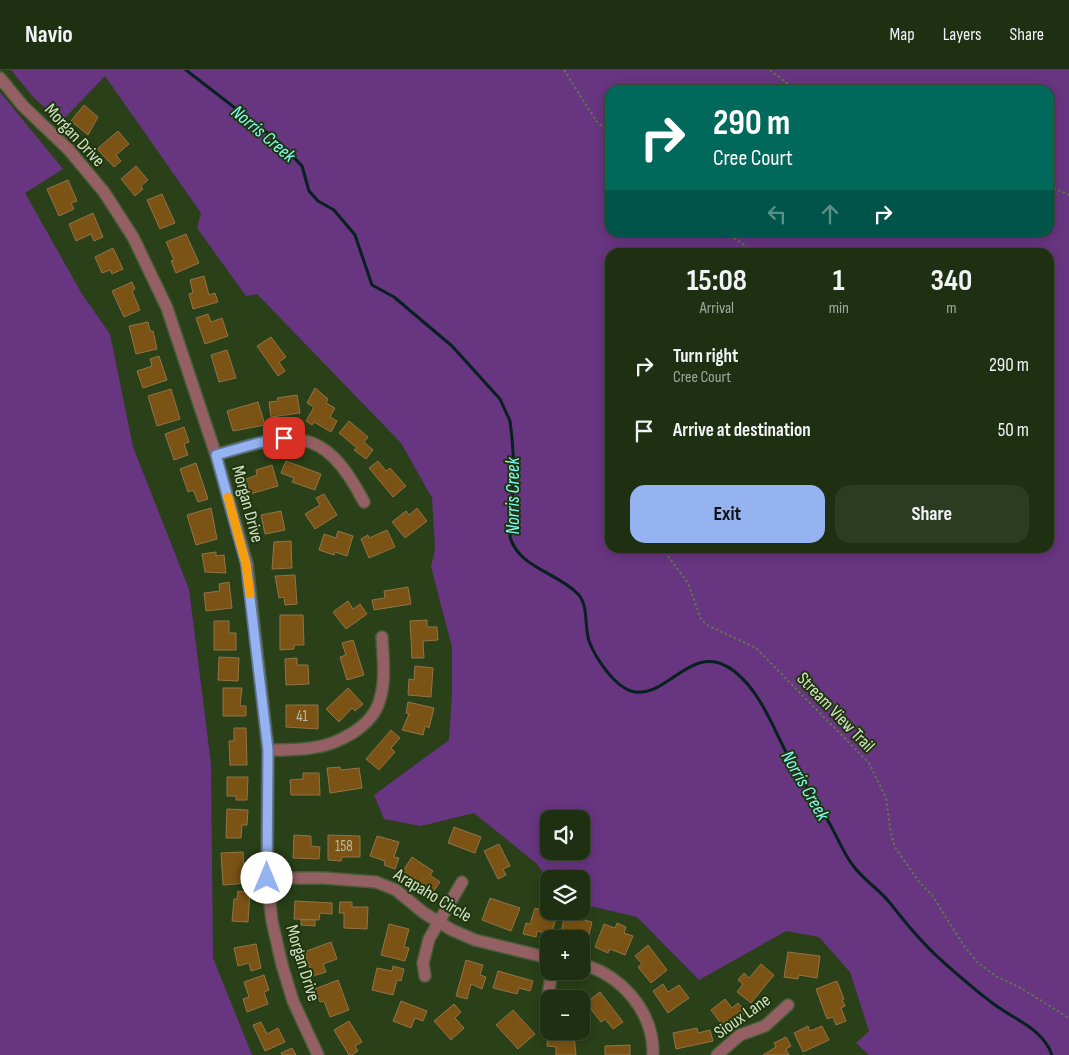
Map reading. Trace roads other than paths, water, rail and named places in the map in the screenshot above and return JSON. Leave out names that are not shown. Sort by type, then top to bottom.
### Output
[{"type":"street","name":"Morgan Drive","points":[[0,78],[23,106],[75,157],[104,192],[133,238],[167,308],[216,455],[246,564],[268,750],[267,878],[272,921],[293,1001],[318,1055]]},
{"type":"street","points":[[216,455],[284,438],[314,442],[334,456],[351,477],[364,502]]},
{"type":"street","points":[[268,750],[312,748],[343,738],[367,723],[380,700],[384,669],[382,637]]},
{"type":"street","name":"Arapaho Circle","points":[[267,878],[376,882],[396,890],[440,923],[475,940],[540,956]]},
{"type":"street","points":[[426,976],[424,951],[462,882]]},
{"type":"street","points":[[590,967],[615,979],[632,995],[648,1024],[653,1043],[652,1055]]},
{"type":"street","name":"Sioux Lane","points":[[717,1055],[740,1035],[765,1026],[788,1005]]},
{"type":"waterway","name":"Norris Creek","points":[[186,70],[278,141],[302,166],[309,191],[318,201],[334,210],[355,235],[372,285],[394,297],[452,346],[500,399],[510,421],[512,438],[514,467],[510,537],[521,556],[560,580],[578,594],[584,604],[589,641],[600,663],[612,677],[631,691],[644,692],[656,688],[692,666],[705,662],[719,663],[734,671],[752,689],[766,711],[783,747],[855,868],[886,898],[933,953],[983,996],[1036,1033],[1043,1039],[1052,1055]]}]
